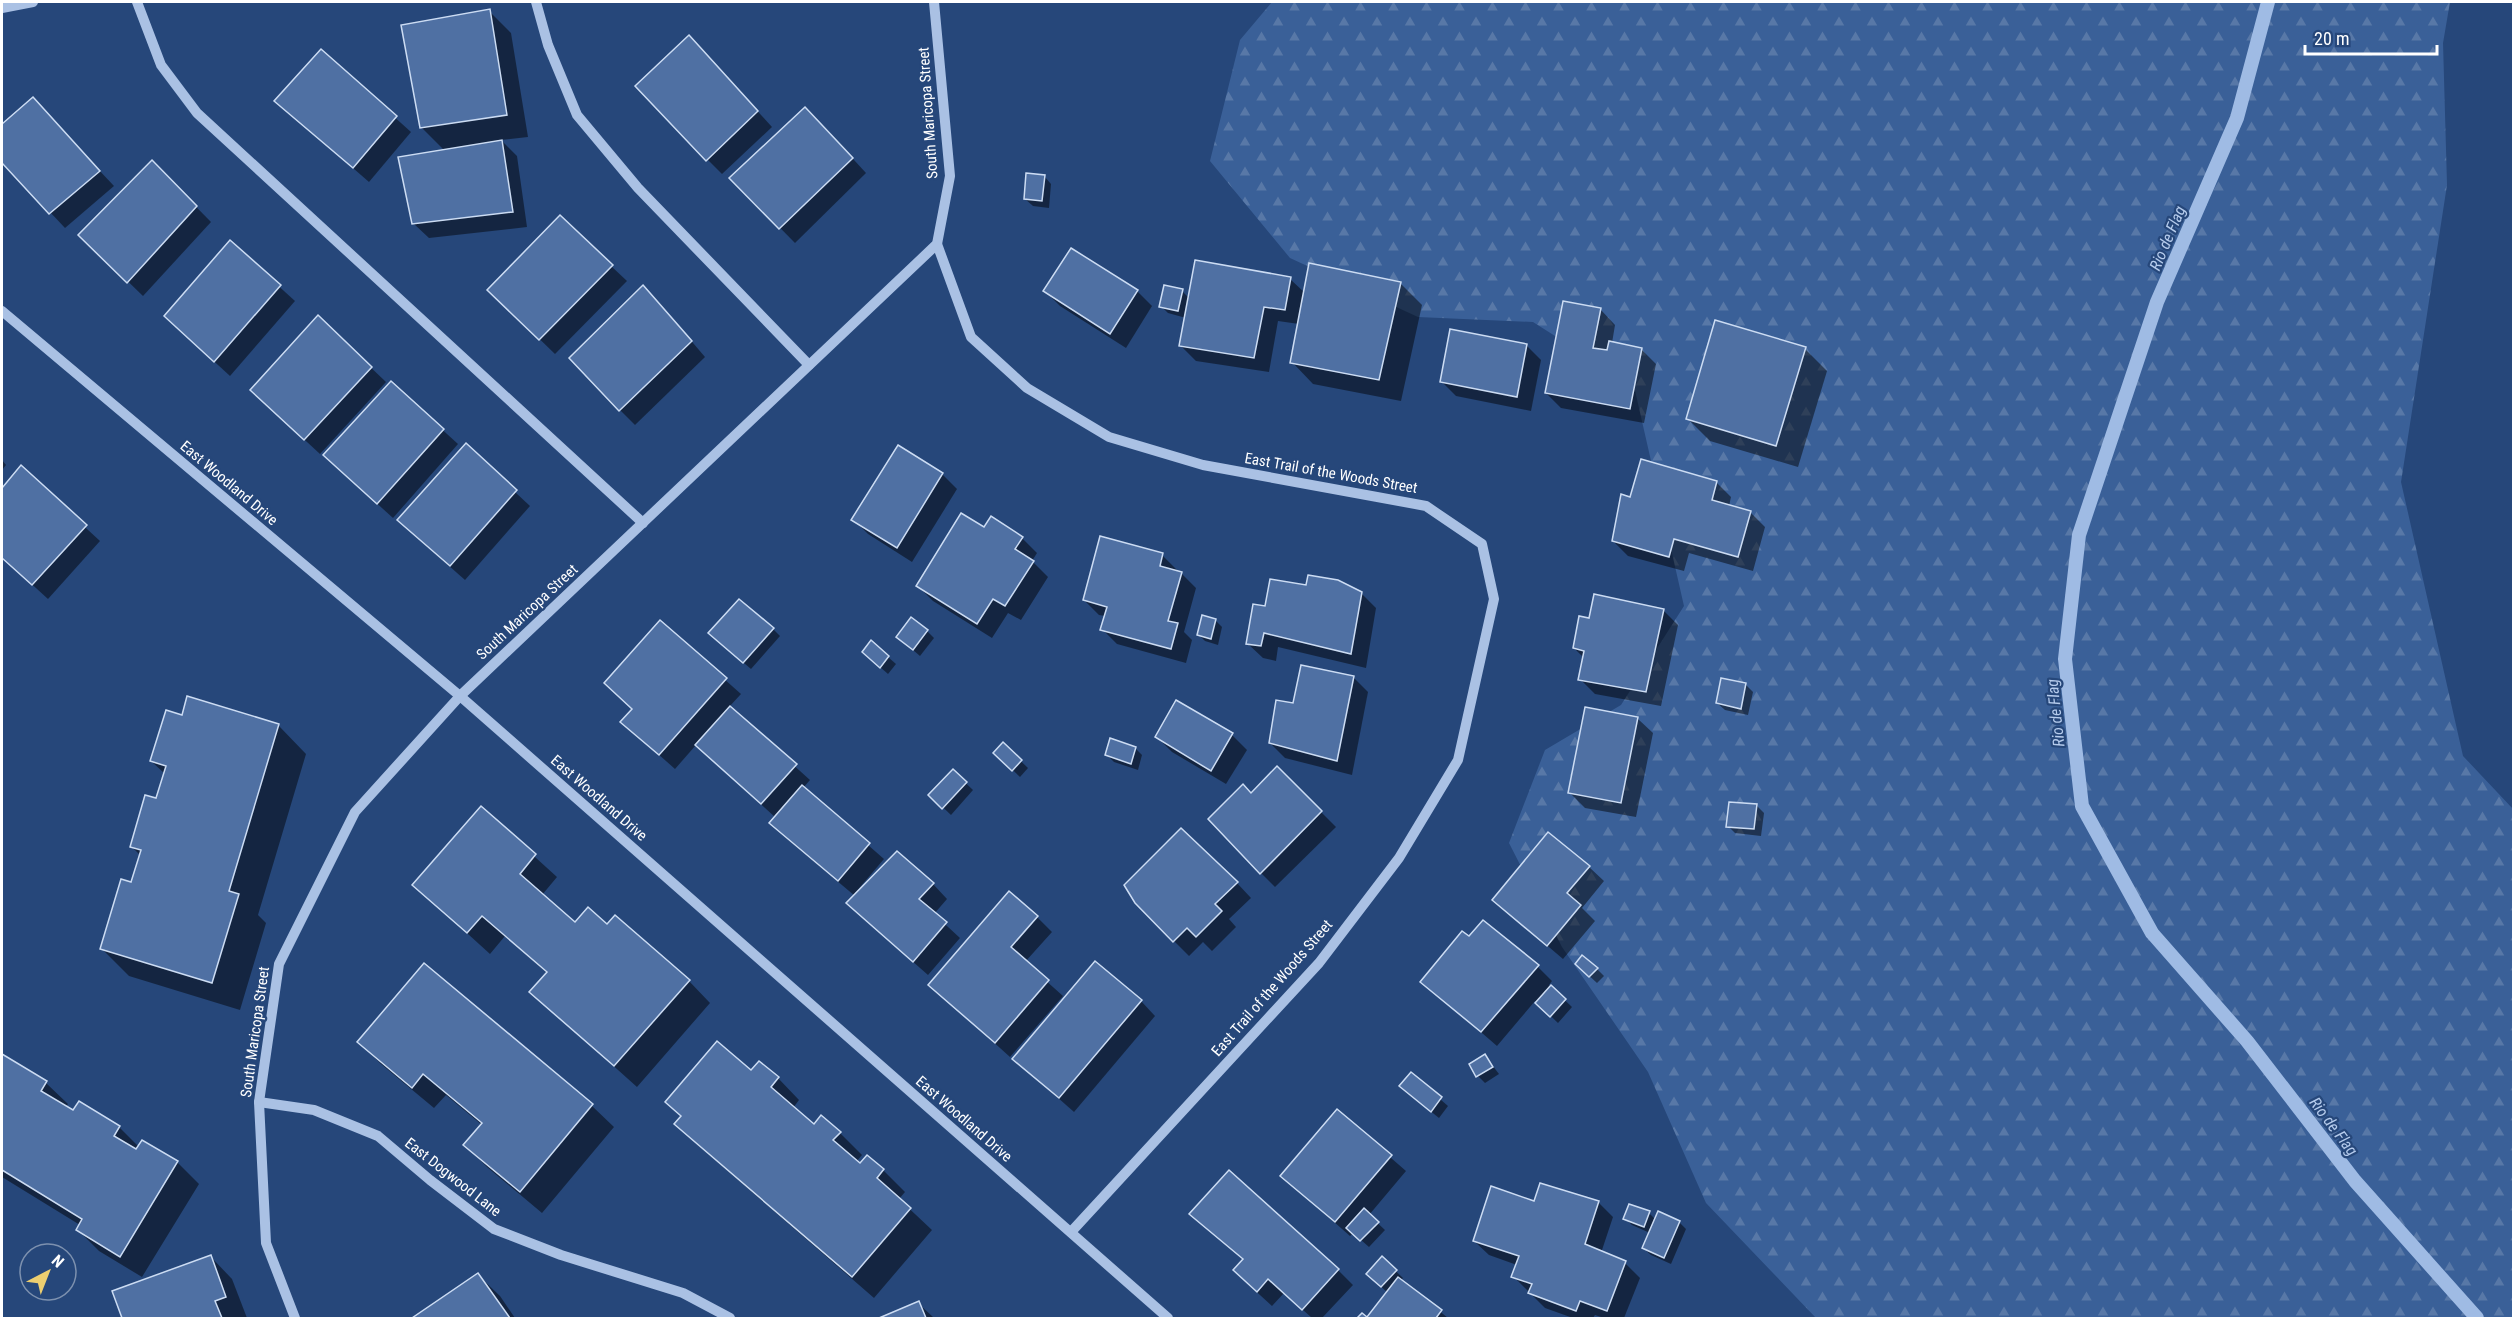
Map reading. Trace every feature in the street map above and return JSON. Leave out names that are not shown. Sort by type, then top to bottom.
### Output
[{"type":"street","points":[[2,8],[33,2]]},
{"type":"street","points":[[136,2],[161,64],[198,112],[643,523]]},
{"type":"street","points":[[536,2],[548,45],[577,115],[638,188],[809,365]]},
{"type":"street","name":"South Maricopa Street","points":[[296,1318],[266,1243],[259,1102],[279,964],[355,812],[460,696],[937,244],[951,176],[934,2]]},
{"type":"street","name":"East Trail of the Woods Street","points":[[937,244],[971,337],[1027,388],[1109,437],[1203,465],[1426,506],[1482,544],[1494,599],[1458,760],[1399,858],[1319,963],[1071,1232]]},
{"type":"street","name":"East Woodland Drive","points":[[2,310],[460,696],[1168,1318]]},
{"type":"street","name":"East Dogwood Lane","points":[[259,1102],[314,1110],[378,1136],[430,1180],[494,1229],[572,1259],[683,1293],[730,1318]]},
{"type":"green space","points":[[1272,2],[2450,2],[2443,43],[2447,185],[2401,482],[2463,756],[2513,809],[2513,1318],[1816,1318],[1706,1203],[1648,1072],[1562,947],[1509,843],[1545,750],[1621,705],[1684,606],[1634,386],[1533,322],[1418,317],[1290,258],[1210,161],[1240,40]]},
{"type":"building","points":[[490,9],[507,115],[420,128],[401,25]]},
{"type":"building","points":[[689,35],[758,111],[706,161],[635,86]]},
{"type":"building","points":[[321,49],[397,116],[353,168],[274,101]]},
{"type":"building","points":[[33,97],[100,171],[49,214],[2,163],[2,124]]},
{"type":"building","points":[[805,107],[853,158],[779,229],[729,178]]},
{"type":"building","points":[[502,140],[513,212],[412,224],[398,157]]},
{"type":"building","points":[[152,160],[197,206],[127,283],[78,235]]},
{"type":"building","points":[[1026,173],[1045,175],[1042,201],[1024,199]]},
{"type":"building","points":[[560,215],[613,265],[539,340],[487,290]]},
{"type":"building","points":[[230,240],[281,285],[214,362],[164,316]]},
{"type":"building","points":[[1071,248],[1138,290],[1110,334],[1043,291]]},
{"type":"building","points":[[1195,260],[1291,277],[1285,310],[1264,307],[1254,358],[1179,346]]},
{"type":"building","points":[[1309,263],[1401,282],[1379,380],[1290,363]]},
{"type":"building","points":[[643,285],[692,341],[619,411],[569,358]]},
{"type":"building","points":[[1164,285],[1183,289],[1178,311],[1159,307]]},
{"type":"building","points":[[1563,301],[1601,308],[1593,348],[1607,350],[1609,341],[1642,348],[1630,409],[1545,393]]},
{"type":"building","points":[[318,315],[372,367],[304,440],[250,390]]},
{"type":"building","points":[[1715,320],[1806,347],[1776,446],[1686,419]]},
{"type":"building","points":[[1450,329],[1527,344],[1517,397],[1440,382]]},
{"type":"building","points":[[391,381],[444,429],[377,504],[323,455]]},
{"type":"building","points":[[466,443],[517,490],[450,566],[397,520]]},
{"type":"building","points":[[898,445],[943,473],[897,548],[851,520]]},
{"type":"building","points":[[1641,459],[1717,481],[1712,500],[1751,511],[1738,557],[1674,539],[1669,557],[1612,541],[1621,494],[1630,497]]},
{"type":"building","points":[[21,465],[87,525],[32,585],[2,558],[2,488]]},
{"type":"building","points":[[961,513],[984,527],[991,516],[1023,537],[1015,549],[1034,561],[1005,606],[993,599],[977,624],[916,586]]},
{"type":"building","points":[[1100,536],[1163,553],[1160,566],[1182,572],[1168,621],[1178,623],[1171,649],[1100,630],[1107,607],[1083,600]]},
{"type":"building","points":[[1308,575],[1338,580],[1362,592],[1351,654],[1264,633],[1261,646],[1246,644],[1253,604],[1265,606],[1270,579],[1306,585]]},
{"type":"building","points":[[1594,594],[1664,609],[1646,692],[1578,680],[1584,651],[1573,648],[1579,616],[1589,618]]},
{"type":"building","points":[[739,599],[774,628],[743,663],[708,633]]},
{"type":"building","points":[[1202,615],[1216,619],[1211,639],[1197,635]]},
{"type":"building","points":[[911,617],[928,630],[913,650],[896,637]]},
{"type":"building","points":[[660,620],[727,678],[659,755],[620,722],[632,709],[604,683]]},
{"type":"building","points":[[871,640],[889,656],[880,668],[862,652]]},
{"type":"building","points":[[1301,665],[1354,676],[1337,761],[1269,743],[1276,700],[1293,703]]},
{"type":"building","points":[[1721,678],[1746,683],[1741,709],[1716,703]]},
{"type":"building","points":[[187,696],[279,724],[229,891],[239,894],[212,983],[100,949],[121,879],[131,882],[141,850],[130,847],[145,795],[156,798],[166,766],[150,761],[166,710],[182,715]]},
{"type":"building","points":[[1176,700],[1233,733],[1211,771],[1155,737]]},
{"type":"building","points":[[730,706],[797,764],[761,804],[695,745]]},
{"type":"building","points":[[1585,707],[1638,717],[1621,803],[1568,793]]},
{"type":"building","points":[[1110,738],[1136,747],[1131,764],[1105,755]]},
{"type":"building","points":[[1003,742],[1022,760],[1012,771],[993,753]]},
{"type":"building","points":[[1277,766],[1322,811],[1260,874],[1208,819],[1243,784],[1251,793]]},
{"type":"building","points":[[953,769],[967,782],[942,809],[928,795]]},
{"type":"building","points":[[802,785],[870,843],[838,881],[769,823]]},
{"type":"building","points":[[1729,802],[1757,804],[1754,829],[1726,827]]},
{"type":"building","points":[[481,806],[536,854],[520,874],[575,922],[588,907],[607,924],[615,915],[690,980],[614,1066],[529,992],[547,972],[482,916],[467,933],[412,885]]},
{"type":"building","points":[[1181,828],[1238,882],[1215,904],[1222,911],[1196,937],[1187,928],[1173,942],[1135,903],[1124,885]]},
{"type":"building","points":[[1548,832],[1590,866],[1567,893],[1581,905],[1547,946],[1492,900]]},
{"type":"building","points":[[897,851],[934,883],[919,899],[947,922],[913,962],[846,903]]},
{"type":"building","points":[[1009,891],[1038,916],[1011,947],[1049,980],[995,1043],[928,985]]},
{"type":"building","points":[[1483,920],[1539,965],[1481,1032],[1420,982],[1462,931],[1469,936]]},
{"type":"building","points":[[1582,955],[1598,968],[1589,977],[1575,964]]},
{"type":"building","points":[[1095,961],[1142,1000],[1059,1098],[1012,1059]]},
{"type":"building","points":[[424,963],[593,1104],[520,1192],[463,1145],[482,1123],[423,1074],[412,1088],[357,1042]]},
{"type":"building","points":[[1551,985],[1566,999],[1550,1017],[1535,1003]]},
{"type":"building","points":[[717,1041],[751,1070],[759,1061],[779,1077],[771,1087],[814,1124],[821,1115],[841,1132],[833,1140],[860,1163],[867,1155],[884,1169],[877,1178],[911,1208],[852,1277],[674,1124],[681,1116],[665,1102]]},
{"type":"building","points":[[2,1054],[47,1081],[41,1091],[73,1110],[79,1101],[120,1126],[114,1136],[136,1149],[142,1140],[178,1161],[120,1257],[76,1230],[82,1219],[2,1170]]},
{"type":"building","points":[[1485,1054],[1493,1067],[1476,1077],[1469,1064]]},
{"type":"building","points":[[1411,1072],[1442,1097],[1431,1112],[1399,1086]]},
{"type":"building","points":[[1337,1109],[1392,1155],[1335,1222],[1280,1176]]},
{"type":"building","points":[[1229,1170],[1339,1269],[1302,1310],[1268,1279],[1257,1292],[1233,1270],[1243,1259],[1189,1214]]},
{"type":"building","points":[[1540,1183],[1599,1201],[1585,1244],[1626,1261],[1607,1311],[1580,1301],[1576,1311],[1528,1293],[1532,1284],[1511,1277],[1519,1256],[1473,1241],[1491,1186],[1534,1201]]},
{"type":"building","points":[[1629,1204],[1650,1211],[1644,1227],[1623,1219]]},
{"type":"building","points":[[1364,1208],[1379,1222],[1360,1241],[1346,1228]]},
{"type":"building","points":[[1658,1211],[1680,1221],[1664,1258],[1642,1248]]},
{"type":"building","points":[[211,1255],[226,1297],[215,1301],[222,1318],[122,1318],[112,1291]]},
{"type":"building","points":[[1382,1256],[1397,1270],[1381,1287],[1366,1274]]},
{"type":"building","points":[[478,1273],[510,1318],[412,1318]]},
{"type":"building","points":[[1398,1277],[1442,1310],[1436,1318],[1357,1318],[1362,1313],[1367,1317]]},
{"type":"building","points":[[919,1301],[926,1318],[879,1318]]},
{"type":"waterway","name":"Rio de Flag","points":[[2268,2],[2237,118],[2157,302],[2079,535],[2065,659],[2082,806],[2152,933],[2247,1041],[2355,1181],[2477,1318]]}]
